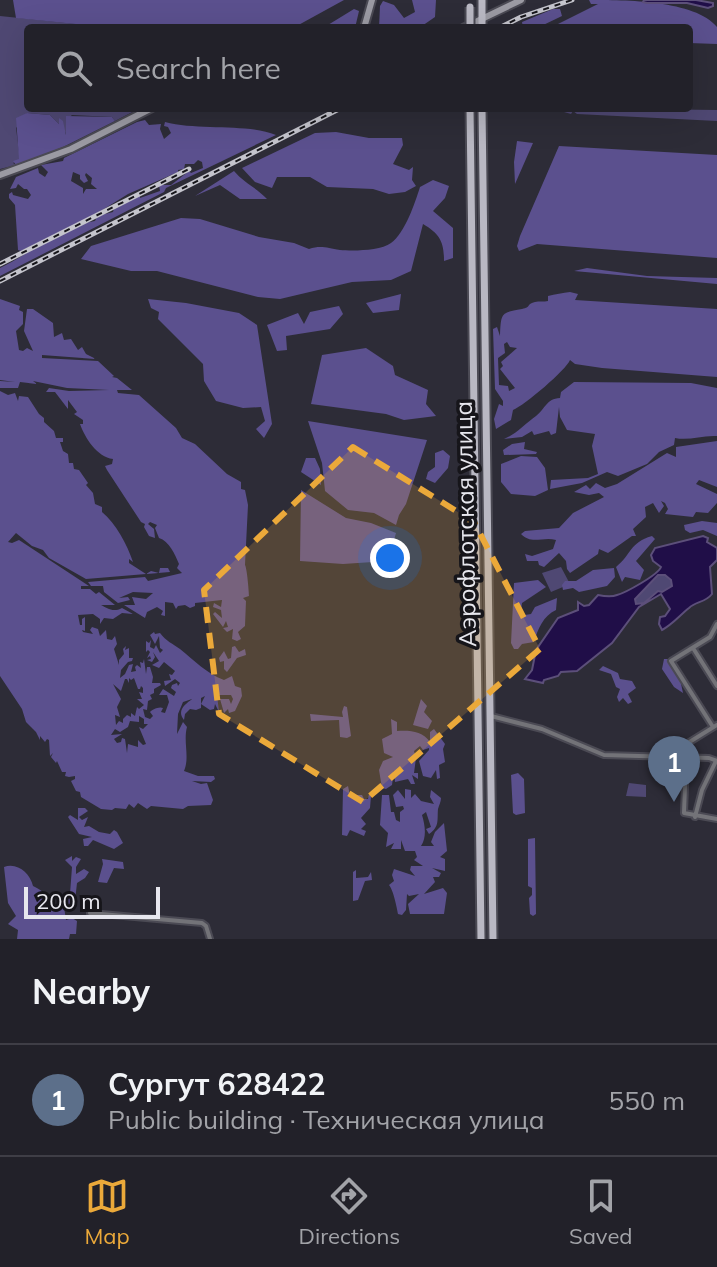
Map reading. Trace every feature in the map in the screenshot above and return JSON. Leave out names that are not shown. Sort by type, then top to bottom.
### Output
[{"type":"main road","points":[[482,1],[482,24]]},
{"type":"main road","name":"Аэрофлотская улица","points":[[470,112],[481,939]]},
{"type":"main road","name":"Аэрофлотская улица","points":[[482,112],[493,939]]},
{"type":"street","points":[[367,24],[372,0]]},
{"type":"street","points":[[482,24],[521,0]]},
{"type":"street","points":[[0,175],[71,149],[144,112]]},
{"type":"street","points":[[675,757],[683,746],[715,726],[671,661],[712,635],[717,624]]},
{"type":"street","points":[[693,648],[717,686]]},
{"type":"street","points":[[488,716],[542,729],[604,755],[709,758],[717,761],[702,790],[695,817]]},
{"type":"street","points":[[686,758],[684,813],[717,819]]},
{"type":"street","points":[[90,913],[202,923],[210,939]]},
{"type":"highlighted area","points":[[353,447],[474,522],[540,649],[363,802],[219,714],[204,590]]},
{"type":"shaded area","points":[[13,0],[344,0],[300,24],[75,24],[16,18]]},
{"type":"shaded area","points":[[412,0],[436,0],[435,17],[425,24],[379,24],[383,1],[394,5],[404,18],[415,12]]},
{"type":"shaded area","points":[[589,0],[621,0],[658,3],[693,11],[717,27],[717,44],[693,43],[693,24],[558,24],[598,4],[591,4]]},
{"type":"shaded area","points":[[644,0],[696,0],[713,3],[713,6],[647,3]]},
{"type":"shaded area","points":[[354,9],[359,11],[356,24],[330,24]]},
{"type":"shaded area","points":[[553,9],[560,9],[562,16],[545,24],[522,22]]},
{"type":"shaded area","points":[[0,16],[77,24],[24,24],[24,112],[132,112],[115,121],[112,117],[72,115],[66,120],[67,136],[60,121],[59,124],[50,115],[27,113],[16,128],[20,160],[13,163],[16,165],[0,169]]},
{"type":"shaded area","points":[[717,110],[717,121],[574,112]]},
{"type":"shaded area","points":[[27,113],[50,115],[59,124],[59,118],[63,121],[66,135],[66,116],[112,117],[115,121],[63,147],[16,165],[13,161],[19,159],[16,118]]},
{"type":"shaded area","points":[[145,120],[149,125],[161,124],[164,139],[171,133],[164,126],[165,122],[251,129],[276,135],[166,188],[164,192],[0,276],[0,268],[59,234],[95,221],[97,216],[113,212],[114,208],[140,195],[140,198],[160,191],[159,185],[171,185],[189,171],[203,168],[198,160],[194,164],[185,164],[184,169],[128,194],[88,219],[18,250],[15,205],[9,194],[12,192],[28,199],[31,195],[18,184],[10,189],[16,177],[38,168],[45,177],[48,172],[41,165],[63,161]],"holes":[[[73,172],[80,175],[84,183],[88,181],[86,173],[97,189],[86,189],[83,194],[83,188],[71,181]]]},
{"type":"shaded area","points":[[336,132],[369,138],[402,138],[403,145],[393,164],[409,170],[413,167],[412,180],[416,186],[405,192],[389,194],[373,189],[327,187],[310,177],[277,177],[272,188],[255,182],[242,168],[315,133]]},
{"type":"shaded area","points":[[517,141],[533,143],[515,184],[514,162]]},
{"type":"shaded area","points":[[559,146],[717,155],[717,258],[537,244],[519,251],[520,236]]},
{"type":"shaded area","points":[[234,171],[267,199],[240,199],[220,185],[195,196]]},
{"type":"shaded area","points":[[433,180],[449,186],[445,198],[433,211],[453,228],[453,258],[444,261],[440,239],[423,224],[411,271],[391,280],[352,282],[280,299],[258,297],[157,271],[131,271],[81,259],[91,246],[181,218],[200,219],[309,249],[380,248],[391,243],[401,232],[420,187]]},
{"type":"shaded area","points":[[587,268],[647,276],[717,278],[717,284],[574,271]]},
{"type":"shaded area","points":[[570,292],[578,294],[575,300],[717,309],[717,377],[602,368],[575,364],[570,360],[544,387],[513,410],[511,420],[496,429],[494,419],[503,401],[495,389],[493,329],[497,327],[500,336],[502,318],[506,313],[535,302],[548,301],[548,296]],"holes":[[[507,342],[510,347],[517,348],[501,362],[503,366],[500,369],[515,388],[509,391],[508,386],[499,385],[498,358],[505,353],[504,344]]]},
{"type":"shaded area","points":[[401,294],[399,310],[373,313],[366,303]]},
{"type":"shaded area","points":[[0,299],[20,306],[19,310],[23,312],[23,324],[16,331],[19,350],[27,348],[33,351],[24,331],[27,309],[33,309],[53,323],[54,337],[62,333],[64,340],[71,339],[78,350],[82,347],[86,354],[96,359],[42,355],[42,358],[98,361],[112,377],[132,390],[117,390],[118,393],[139,395],[176,428],[182,438],[195,444],[227,474],[241,482],[248,505],[245,565],[249,596],[243,598],[246,601],[245,626],[238,632],[241,639],[232,639],[233,629],[227,632],[223,628],[228,627],[226,621],[223,627],[213,614],[215,612],[222,618],[221,610],[213,607],[214,603],[221,607],[222,600],[195,603],[190,608],[178,606],[176,609],[173,603],[165,602],[165,616],[157,607],[147,612],[145,618],[124,605],[135,605],[132,597],[146,599],[153,593],[133,592],[119,598],[128,597],[130,600],[118,603],[104,592],[103,586],[91,586],[88,582],[145,577],[148,581],[182,573],[177,568],[179,564],[171,548],[159,538],[155,528],[157,525],[148,524],[154,529],[155,538],[149,536],[145,524],[107,470],[105,466],[112,464],[113,459],[92,446],[80,424],[83,420],[74,414],[77,412],[68,400],[68,409],[55,392],[46,392],[49,388],[109,390],[67,388],[33,381],[37,384],[20,382],[18,388],[0,388],[0,381],[15,382],[0,380]]},
{"type":"shaded area","points":[[148,299],[239,313],[257,325],[272,424],[264,438],[256,429],[265,421],[261,407],[243,408],[216,401],[204,381],[203,364],[158,319],[159,312],[151,308]]},
{"type":"shaded area","points":[[339,306],[343,314],[330,329],[286,336],[287,350],[277,351],[267,325],[298,313],[304,324],[310,312]]},
{"type":"shaded area","points":[[366,348],[393,366],[395,375],[428,390],[426,404],[436,416],[404,420],[386,414],[311,404],[322,355]]},
{"type":"shaded area","points":[[574,382],[691,383],[717,388],[717,436],[675,438],[674,445],[659,452],[647,464],[618,476],[607,472],[582,483],[550,489],[551,480],[588,478],[598,474],[592,446],[595,434],[567,430],[559,407],[556,433],[551,435],[549,431],[534,435],[532,431],[522,437],[504,439],[536,416],[549,402],[560,398],[561,392]]},
{"type":"shaded area","points":[[0,391],[8,395],[15,393],[18,401],[19,396],[28,397],[56,438],[63,438],[60,442],[63,451],[68,454],[69,463],[79,470],[93,493],[95,504],[102,507],[102,512],[128,548],[133,562],[129,559],[129,563],[146,574],[86,579],[49,558],[43,550],[32,546],[16,533],[8,542],[19,540],[89,586],[81,586],[81,589],[90,589],[96,594],[99,592],[115,605],[101,605],[113,610],[122,608],[133,614],[122,613],[113,619],[104,618],[100,624],[100,619],[93,614],[78,615],[80,625],[85,617],[83,632],[93,634],[90,630],[92,627],[98,629],[100,636],[106,630],[107,639],[112,640],[115,636],[117,644],[114,649],[119,665],[123,649],[126,646],[125,650],[129,648],[129,658],[133,658],[121,670],[120,678],[129,665],[133,664],[131,672],[136,671],[137,665],[141,668],[140,662],[143,663],[144,659],[146,674],[147,667],[150,667],[152,683],[161,685],[150,695],[152,699],[148,701],[147,710],[143,709],[145,717],[150,719],[153,716],[150,712],[157,708],[163,708],[161,712],[165,713],[169,702],[167,695],[159,695],[163,689],[174,696],[176,692],[172,685],[177,683],[178,686],[180,683],[175,679],[165,686],[164,681],[171,680],[169,674],[175,671],[164,662],[159,668],[152,665],[159,661],[153,652],[155,657],[152,662],[147,660],[151,659],[150,656],[147,658],[150,652],[146,652],[146,641],[149,643],[151,640],[150,647],[154,649],[156,645],[160,653],[163,650],[159,636],[155,644],[150,635],[154,632],[160,633],[212,674],[224,680],[232,676],[235,686],[241,688],[242,696],[235,711],[229,713],[228,709],[224,713],[220,699],[229,699],[231,704],[231,695],[217,695],[219,712],[215,704],[214,709],[210,710],[201,704],[201,708],[190,709],[184,720],[181,710],[192,699],[183,702],[178,714],[177,734],[183,722],[187,727],[184,771],[198,776],[214,776],[211,782],[192,781],[207,783],[213,800],[211,805],[183,809],[151,806],[147,809],[138,803],[134,808],[129,804],[126,809],[112,810],[101,809],[81,797],[71,781],[75,776],[65,776],[66,772],[62,772],[57,761],[51,757],[53,753],[50,756],[49,740],[45,742],[40,736],[40,740],[26,722],[22,709],[0,676]],"holes":[[[129,678],[134,678],[138,689],[143,688],[143,693],[139,692],[142,699],[137,699],[144,705],[139,709],[137,707],[135,716],[131,713],[131,717],[127,715],[123,723],[119,721],[116,725],[115,715],[120,717],[117,707],[121,699],[113,684],[121,691],[125,679],[129,683]],[[139,716],[144,719],[144,724],[148,724],[143,729],[139,727],[146,744],[138,740],[138,747],[128,744],[127,753],[125,739],[117,743],[114,739],[122,734],[111,735],[115,729],[120,732],[128,727],[130,721],[139,722]]]},
{"type":"shaded area","points":[[308,421],[427,440],[396,525],[374,513],[348,510],[325,491],[322,463]]},
{"type":"shaded area","points":[[717,441],[717,487],[699,480],[696,484],[717,494],[717,503],[708,513],[696,512],[693,517],[665,514],[668,509],[661,501],[664,506],[659,513],[653,503],[645,507],[646,517],[633,529],[636,536],[608,553],[599,549],[598,554],[570,573],[559,553],[544,567],[538,561],[527,561],[525,554],[532,556],[553,549],[556,540],[533,540],[521,534],[559,528],[573,513],[604,497],[599,493],[574,492],[586,485],[590,489],[596,483],[605,488],[617,484],[667,453],[676,457],[676,447]]},
{"type":"shaded area","points":[[525,442],[524,449],[536,454],[504,455],[503,450],[512,444]]},
{"type":"shaded area","points":[[443,450],[450,456],[448,468],[435,483],[426,479],[428,472],[435,467],[435,453]]},
{"type":"shaded area","points":[[521,456],[537,457],[545,468],[548,490],[535,496],[511,494],[501,482],[501,464]]},
{"type":"shaded area","points":[[306,458],[315,458],[320,469],[321,485],[301,472]]},
{"type":"shaded area","points":[[301,490],[346,518],[396,533],[388,561],[343,564],[300,561]]},
{"type":"shaded area","points":[[702,521],[717,523],[717,536],[703,530],[690,533],[685,530],[684,525]]},
{"type":"shaded area","points":[[652,536],[655,539],[636,561],[644,570],[640,580],[625,577],[622,582],[616,567],[635,545]]},
{"type":"shaded area","points":[[703,536],[708,538],[707,542],[717,548],[717,560],[710,567],[712,594],[662,630],[660,617],[670,609],[661,594],[639,607],[612,643],[577,671],[561,672],[543,683],[525,679],[532,670],[536,650],[558,618],[578,610],[578,602],[584,606],[598,595],[621,594],[654,574],[661,567],[651,555],[655,548]],"holes":[[[658,575],[665,575],[672,586],[658,591],[644,603],[636,604],[635,599]]]},
{"type":"shaded area","points":[[561,567],[570,584],[551,592],[542,573]]},
{"type":"shaded area","points":[[160,568],[168,568],[170,572],[159,573]]},
{"type":"shaded area","points":[[614,568],[615,577],[607,586],[579,592],[573,588],[563,590],[565,581],[576,581],[593,570]]},
{"type":"shaded area","points":[[658,575],[665,575],[672,586],[644,603],[636,604],[635,599]]},
{"type":"shaded area","points":[[538,580],[546,587],[522,603],[521,610],[525,615],[531,614],[535,607],[557,598],[556,610],[544,619],[534,642],[514,649],[511,643],[514,583]]},
{"type":"shaded area","points":[[235,646],[239,652],[245,649],[246,655],[237,658],[227,672],[224,661],[220,662],[219,658],[224,651],[228,659],[231,658],[232,647]]},
{"type":"shaded area","points":[[664,659],[669,659],[680,679],[683,693],[674,687],[662,669]]},
{"type":"shaded area","points":[[603,666],[618,673],[620,679],[632,681],[636,688],[628,694],[632,702],[628,704],[623,698],[619,702],[620,689],[616,687],[611,674],[599,670]]},
{"type":"shaded area","points":[[421,699],[427,706],[424,712],[432,721],[428,729],[413,725]]},
{"type":"shaded area","points":[[344,706],[347,707],[351,736],[347,738],[340,737],[339,720],[311,721],[310,714],[343,717]]},
{"type":"shaded area","points":[[391,719],[397,722],[397,731],[420,733],[430,742],[430,732],[434,729],[445,744],[445,762],[439,765],[440,778],[437,779],[436,770],[431,778],[423,776],[419,761],[429,748],[423,750],[420,746],[414,751],[414,773],[418,773],[418,779],[412,775],[415,784],[408,779],[395,782],[394,770],[392,785],[382,788],[379,770],[383,761],[393,757],[384,753],[382,739],[392,734]]},
{"type":"shaded area","points":[[518,773],[524,779],[525,813],[516,815],[513,813],[511,775]]},
{"type":"shaded area","points":[[629,783],[646,785],[646,797],[626,796]]},
{"type":"shaded area","points":[[348,786],[350,795],[362,795],[364,799],[368,799],[369,794],[371,796],[370,808],[361,818],[366,824],[361,829],[366,831],[364,836],[350,830],[347,836],[342,835],[343,789]]},
{"type":"shaded area","points":[[405,789],[411,790],[411,798],[415,794],[421,801],[434,804],[430,797],[431,790],[441,798],[436,826],[429,834],[426,829],[431,827],[426,812],[422,815],[425,831],[421,846],[434,846],[431,842],[435,832],[444,823],[447,851],[440,857],[445,859],[445,871],[432,868],[441,873],[439,877],[433,877],[435,882],[424,894],[443,888],[447,893],[444,914],[410,914],[408,904],[419,894],[407,894],[406,910],[402,915],[398,914],[389,885],[394,881],[394,869],[415,876],[410,870],[411,866],[423,866],[414,860],[417,857],[415,851],[405,851],[401,840],[401,849],[391,849],[394,843],[386,847],[388,833],[380,825],[382,795],[389,795],[391,812],[400,822],[400,812],[404,809],[403,806],[396,807],[393,795],[398,790],[405,799]]},
{"type":"shaded area","points":[[78,808],[88,811],[79,817],[82,820],[88,817],[84,827],[110,834],[114,830],[123,843],[114,849],[93,840],[84,846],[83,839],[92,837],[79,834],[68,817],[70,815],[78,820]]},
{"type":"shaded area","points":[[535,838],[536,914],[533,916],[530,914],[529,898],[532,888],[528,886],[528,839]]},
{"type":"shaded area","points":[[72,856],[72,861],[76,857],[81,859],[76,874],[84,869],[89,872],[77,883],[75,901],[64,907],[66,920],[72,918],[77,921],[76,934],[70,934],[69,939],[17,939],[18,930],[8,924],[16,916],[8,903],[4,867],[14,866],[22,870],[33,886],[48,896],[57,910],[70,894],[72,867],[65,860]]},
{"type":"shaded area","points":[[102,859],[123,862],[124,869],[114,868],[107,883],[98,882]]},
{"type":"shaded area","points":[[356,870],[356,878],[368,877],[371,872],[372,880],[365,881],[358,900],[353,901],[353,872]]},
{"type":"railway","points":[[507,24],[572,0]]},
{"type":"railway","points":[[0,281],[333,112]]},
{"type":"railway","points":[[0,264],[189,169]]},
{"type":"place","name":"Сургут 628422","points":[[674,802]]}]
